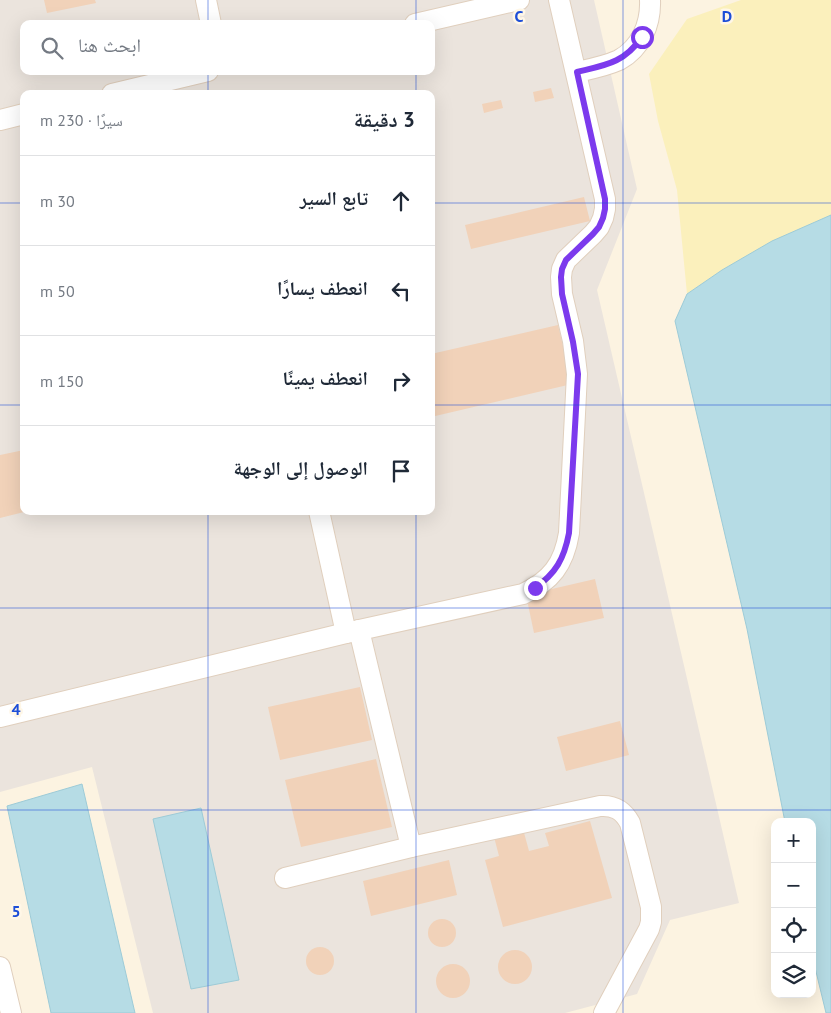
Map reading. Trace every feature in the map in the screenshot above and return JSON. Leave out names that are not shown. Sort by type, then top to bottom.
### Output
[{"type":"lane","points":[[206,0],[211,20]]},
{"type":"lane","points":[[433,20],[519,0]]},
{"type":"lane","points":[[0,717],[353,631],[523,594],[535,588],[555,571],[567,547],[569,533],[578,374],[562,294],[562,269],[566,260],[599,227],[605,209],[605,199],[559,0]]},
{"type":"lane","points":[[577,72],[606,65],[618,60],[632,50],[648,26],[650,0]]},
{"type":"lane","points":[[129,90],[191,75]]},
{"type":"lane","points":[[0,120],[20,115]]},
{"type":"lane","points":[[320,515],[411,848]]},
{"type":"lane","points":[[285,878],[600,806],[612,807],[623,813],[630,823],[652,907],[652,914],[649,929],[604,1013]]},
{"type":"lane","points":[[0,967],[11,1013]]},
{"type":"shaded area","points":[[0,0],[594,0],[637,189],[597,290],[739,903],[670,920],[637,994],[565,1013],[153,1013],[92,767],[0,792]]},
{"type":"sand","points":[[741,0],[831,0],[831,215],[772,242],[722,270],[687,294],[677,190],[658,121],[649,74],[687,19]]},
{"type":"water","points":[[831,215],[831,1013],[826,1013],[816,972],[816,818],[784,818],[747,629],[675,321],[687,294],[722,270],[772,241]]},
{"type":"water","points":[[82,784],[135,1013],[51,1013],[7,806]]},
{"type":"water","points":[[201,808],[239,980],[191,989],[153,819]]},
{"type":"building","points":[[44,0],[95,0],[96,3],[47,13]]},
{"type":"building","points":[[551,88],[554,98],[535,102],[533,92]]},
{"type":"building","points":[[501,100],[503,108],[484,113],[482,104]]},
{"type":"building","points":[[584,197],[590,221],[471,249],[465,225]]},
{"type":"building","points":[[558,325],[572,384],[435,416],[435,353]]},
{"type":"building","points":[[20,451],[20,513],[0,518],[0,455]]},
{"type":"building","points":[[595,579],[604,618],[534,633],[526,595]]},
{"type":"building","points":[[360,687],[372,740],[280,760],[268,707]]},
{"type":"building","points":[[620,721],[629,755],[566,771],[557,737]]},
{"type":"building","points":[[376,759],[392,827],[301,847],[285,780]]},
{"type":"building","points":[[590,821],[612,898],[503,927],[485,860],[499,856],[494,837],[523,829],[529,851],[549,846],[545,833]]},
{"type":"building","points":[[449,860],[457,895],[371,916],[363,881]]},
{"type":"building","points":[[442,919],[452,923],[456,933],[452,943],[442,947],[432,943],[428,933],[432,923]]},
{"type":"building","points":[[320,947],[330,951],[334,961],[330,971],[320,975],[310,971],[306,961],[310,951]]},
{"type":"building","points":[[515,950],[527,955],[532,967],[527,979],[515,984],[503,979],[498,967],[503,955]]},
{"type":"building","points":[[453,964],[465,969],[470,981],[465,993],[453,998],[441,993],[436,981],[441,969]]},
{"type":"route","points":[[535,588],[555,571],[567,547],[569,533],[578,374],[570,325],[562,294],[562,269],[566,260],[599,227],[605,209],[605,199],[577,72],[618,60],[628,54],[642,37]]}]
